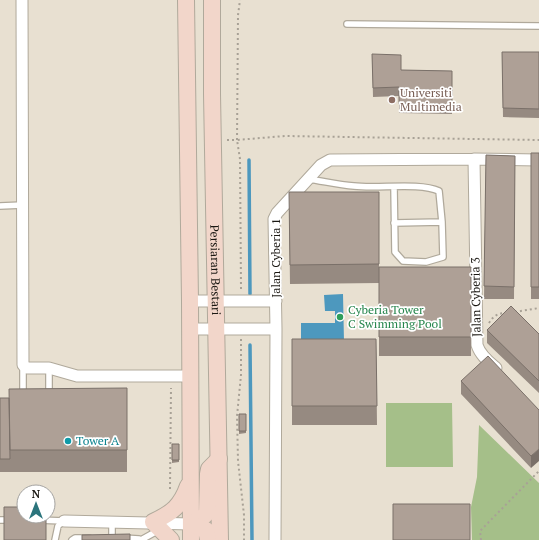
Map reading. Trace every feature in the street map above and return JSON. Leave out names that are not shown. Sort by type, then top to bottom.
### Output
[{"type":"main road","points":[[186,0],[190,301],[191,540]]},
{"type":"main road","name":"Persiaran Bestari","points":[[212,0],[212,141],[220,540]]},
{"type":"main road","points":[[190,524],[207,513],[209,469],[219,460]]},
{"type":"main road","points":[[162,531],[171,513],[180,503],[190,479]]},
{"type":"main road","points":[[190,524],[206,530],[208,540]]},
{"type":"street","points":[[22,0],[23,365],[27,368],[49,368],[77,376],[190,376]]},
{"type":"street","name":"Jalan Cyberia 3","points":[[474,159],[477,345],[481,354],[502,375]]},
{"type":"street","name":"Jalan Cyberia 1","points":[[275,540],[276,301],[274,219],[277,212],[321,165],[330,160],[539,160]]},
{"type":"street","points":[[190,301],[276,301]]},
{"type":"street","points":[[190,329],[276,329]]},
{"type":"street","points":[[64,521],[112,521],[162,531],[190,524]]},
{"type":"lane","points":[[347,24],[539,26]]},
{"type":"lane","points":[[308,179],[354,186],[394,187],[432,188],[440,191],[443,257],[426,262],[403,262],[395,252],[394,187]]},
{"type":"lane","points":[[0,206],[23,205]]},
{"type":"lane","points":[[394,223],[442,222]]},
{"type":"lane","points":[[23,365],[23,402]]},
{"type":"lane","points":[[49,368],[49,402]]},
{"type":"lane","points":[[0,520],[15,520]]},
{"type":"lane","points":[[56,521],[64,521]]},
{"type":"lane","points":[[55,540],[58,526],[64,521]]},
{"type":"lane","points":[[112,521],[112,538]]},
{"type":"lane","points":[[105,538],[141,540],[162,531]]},
{"type":"lane","points":[[72,540],[75,538],[98,538]]},
{"type":"path","points":[[212,141],[238,140],[238,15],[240,0]]},
{"type":"path","points":[[488,324],[492,318],[499,313],[539,308]]},
{"type":"path","points":[[241,329],[238,461],[244,515],[244,540]]},
{"type":"path","points":[[170,489],[171,376]]},
{"type":"path","points":[[481,540],[480,531],[539,471]]},
{"type":"green space","points":[[386,403],[452,403],[453,467],[386,467]]},
{"type":"green space","points":[[479,425],[539,483],[539,540],[472,540],[471,507],[477,477]]},
{"type":"water","name":"Cyberia Tower C Swimming Pool","points":[[343,294],[344,342],[301,341],[301,323],[335,323],[335,311],[325,311],[324,295]]},
{"type":"building","points":[[502,52],[539,52],[539,109],[503,108]]},
{"type":"building","points":[[372,54],[401,55],[401,70],[452,71],[452,105],[399,104],[399,87],[373,88]]},
{"type":"building","points":[[531,153],[539,153],[539,287],[531,287]]},
{"type":"building","points":[[486,155],[515,156],[514,287],[484,286]]},
{"type":"building","points":[[289,192],[379,192],[379,264],[290,265]]},
{"type":"building","points":[[379,267],[471,267],[471,337],[379,337]]},
{"type":"building","points":[[511,306],[539,334],[539,381],[487,330]]},
{"type":"building","points":[[292,339],[376,339],[377,406],[292,406]]},
{"type":"building","points":[[488,356],[539,410],[539,449],[531,456],[461,381]]},
{"type":"building","name":"Tower A","points":[[127,388],[127,450],[10,450],[9,389]]},
{"type":"building","points":[[0,398],[9,398],[10,459],[0,459]]},
{"type":"building","points":[[239,414],[246,414],[246,431],[239,431]]},
{"type":"building","points":[[172,444],[179,444],[179,460],[172,460]]},
{"type":"building","points":[[393,504],[470,504],[470,540],[393,540]]},
{"type":"building","points":[[4,507],[16,507],[16,524],[46,524],[46,540],[4,540]]},
{"type":"building","points":[[130,534],[130,540],[82,540],[82,535]]},
{"type":"waterway","points":[[249,160],[250,294]]},
{"type":"waterway","points":[[250,345],[252,540]]},
{"type":"place","name":"Universiti Multimedia","points":[[392,100]]},
{"type":"place","name":"Cyberia Tower C Swimming Pool","points":[[340,317]]},
{"type":"place","name":"Tower A","points":[[68,441]]}]
